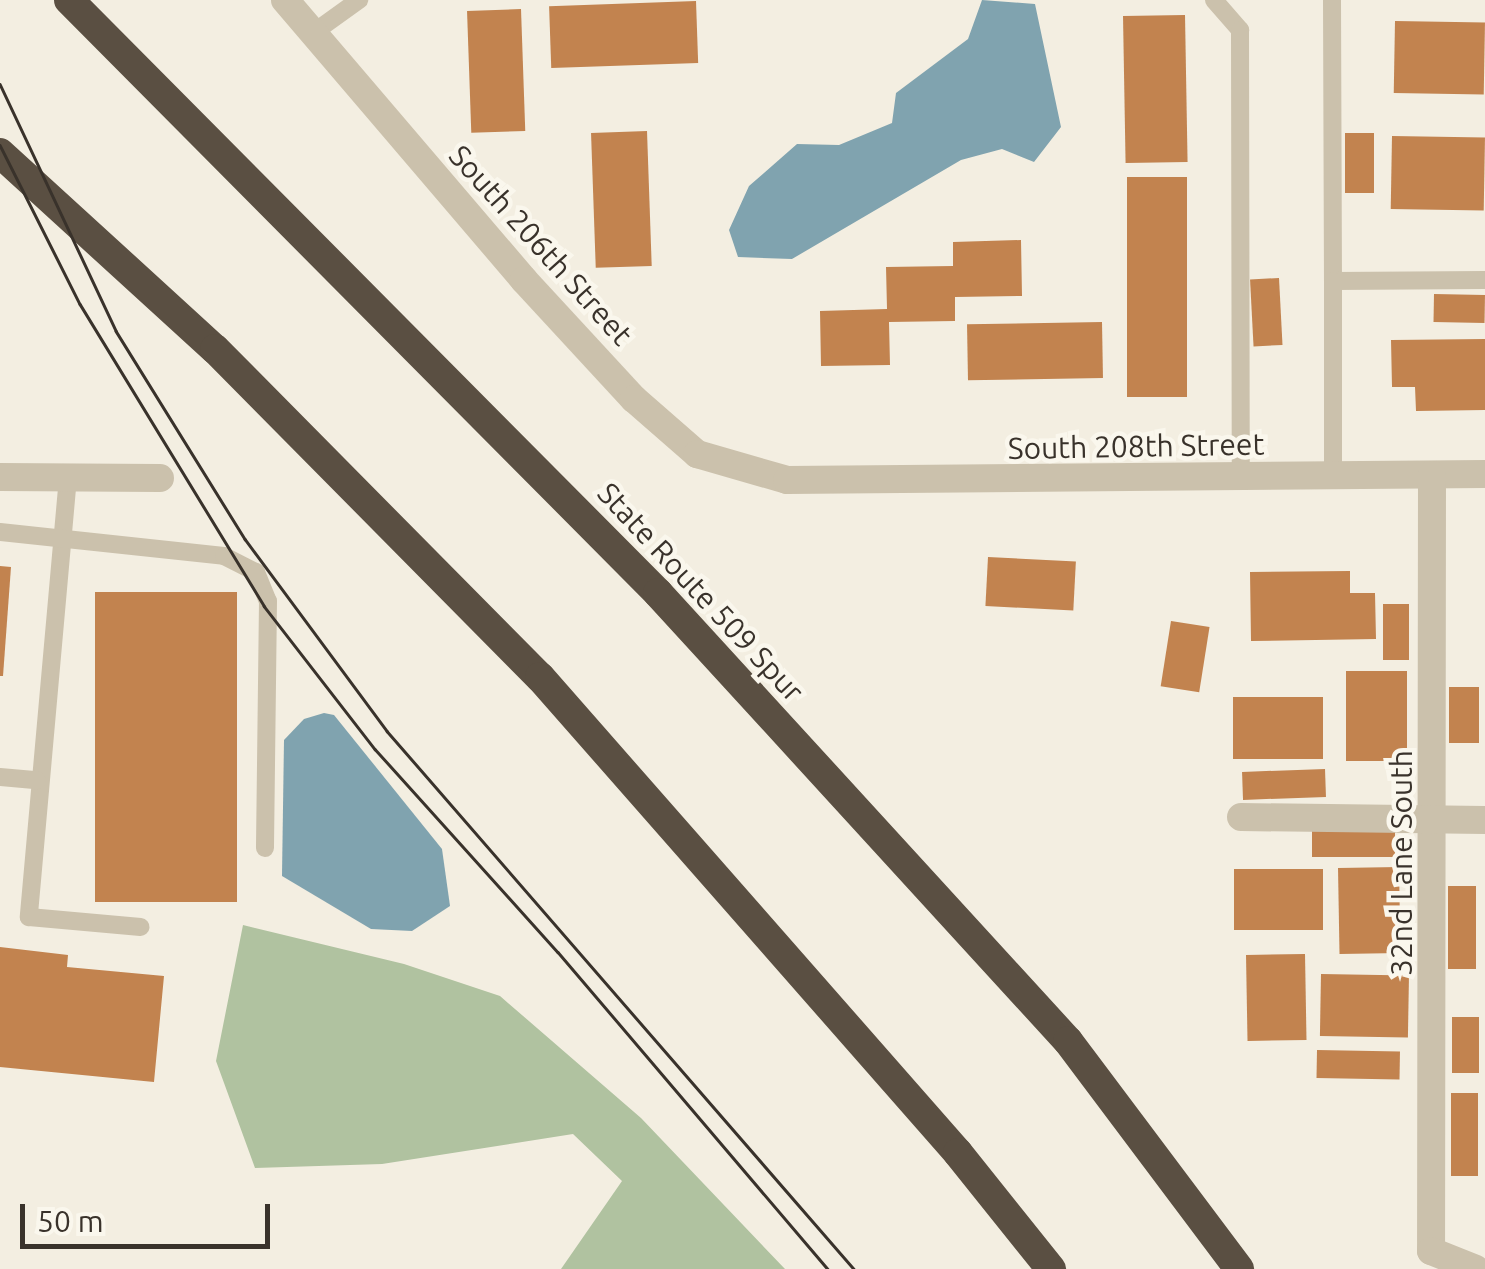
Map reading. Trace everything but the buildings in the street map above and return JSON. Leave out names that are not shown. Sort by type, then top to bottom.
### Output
[{"type":"highway","name":"State Route 509 Spur","points":[[69,0],[658,593],[1068,1042],[1240,1269]]},
{"type":"highway","points":[[0,153],[82,222],[540,677],[1051,1269]]},
{"type":"street","name":"South 206th Street","points":[[284,0],[634,398],[697,454],[787,480]]},
{"type":"street","name":"South 208th Street","points":[[787,480],[1485,474]]},
{"type":"street","name":"32nd Lane South","points":[[1432,475],[1431,1251],[1476,1269]]},
{"type":"street","points":[[0,477],[160,478]]},
{"type":"street","points":[[1241,816],[1485,820]]},
{"type":"lane","points":[[313,34],[359,0]]},
{"type":"lane","points":[[1214,0],[1240,30],[1241,477]]},
{"type":"lane","points":[[1332,0],[1334,476]]},
{"type":"lane","points":[[1333,280],[1485,280]]},
{"type":"lane","points":[[68,477],[37,780],[29,917],[141,927]]},
{"type":"lane","points":[[0,532],[62,534],[224,556],[256,572],[268,601],[264,848]]},
{"type":"lane","points":[[0,778],[37,780]]},
{"type":"green space","points":[[243,925],[404,964],[500,996],[641,1118],[785,1269],[561,1269],[622,1181],[573,1134],[382,1164],[255,1168],[216,1061]]},
{"type":"water","points":[[982,0],[1035,4],[1061,127],[1034,162],[1002,149],[961,160],[792,259],[738,257],[729,230],[749,186],[797,144],[839,145],[892,123],[896,93],[968,39]]},
{"type":"water","points":[[324,713],[334,715],[442,849],[450,906],[412,931],[371,929],[282,876],[284,740],[304,719]]},
{"type":"tram line","points":[[0,84],[116,331],[245,539],[387,731],[854,1269]]},
{"type":"tram line","points":[[0,145],[80,304],[264,606],[375,749],[558,952],[828,1269]]}]
